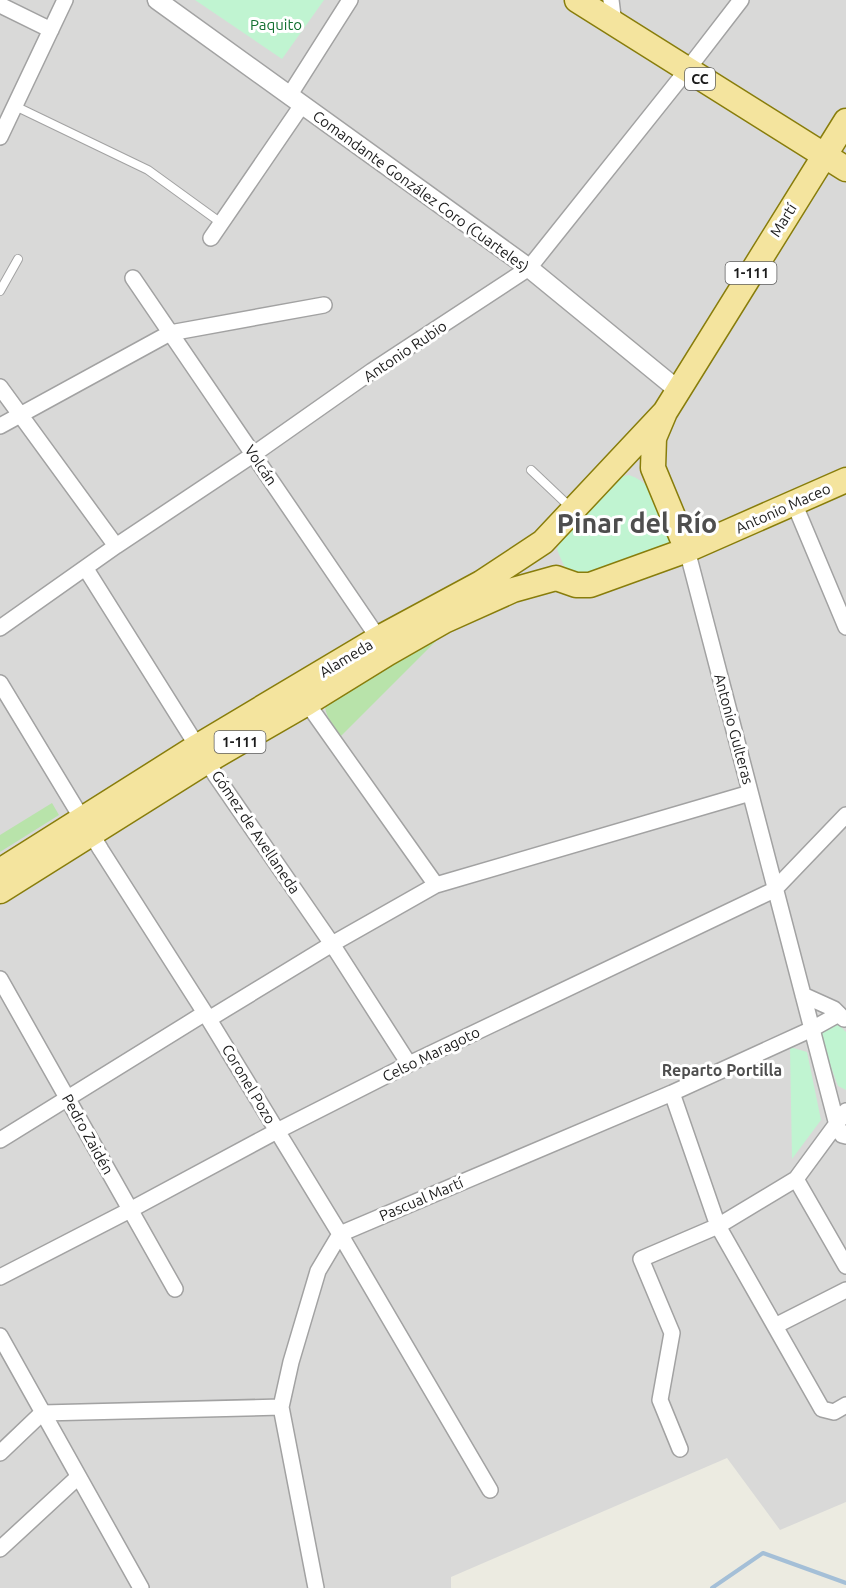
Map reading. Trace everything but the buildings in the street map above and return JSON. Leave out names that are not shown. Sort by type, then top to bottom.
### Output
[{"type":"main road","name":"CC","points":[[578,0],[846,169]]},
{"type":"main road","name":"Martí","points":[[665,412],[846,121]]},
{"type":"main road","name":"Alameda","points":[[0,891],[88,827],[482,583],[543,542],[665,412]]},
{"type":"main road","name":"Antonio Gulteras","points":[[665,412],[654,438],[653,468],[687,550]]},
{"type":"main road","points":[[619,463],[638,460],[653,468]]},
{"type":"main road","name":"Antonio Maceo","points":[[687,550],[846,480]]},
{"type":"main road","points":[[543,542],[556,578]]},
{"type":"main road","name":"Alameda","points":[[383,645],[513,590],[556,578],[576,585],[590,585],[687,550]]},
{"type":"main road","name":"Alameda","points":[[0,871],[88,827]]},
{"type":"street","points":[[0,137],[65,0]]},
{"type":"street","name":"Comandante González Coro (Cuarteles)","points":[[157,0],[529,268],[678,390]]},
{"type":"street","points":[[211,238],[295,101],[350,0]]},
{"type":"street","points":[[611,0],[614,24]]},
{"type":"street","name":"Antonio Rubio","points":[[0,628],[372,371],[529,268],[741,0]]},
{"type":"street","points":[[0,5],[51,30]]},
{"type":"street","name":"Volcán","points":[[133,278],[383,645]]},
{"type":"street","points":[[0,426],[170,333],[324,305]]},
{"type":"street","points":[[0,387],[116,546]]},
{"type":"street","points":[[794,503],[846,627]]},
{"type":"street","name":"Antonio Gulteras","points":[[687,550],[774,890],[842,1132]]},
{"type":"street","name":"Gómez de Avellaneda","points":[[86,569],[203,754],[332,944],[409,1064]]},
{"type":"street","name":"Coronel Pozo","points":[[0,683],[340,1234],[490,1490]]},
{"type":"street","points":[[302,695],[436,885]]},
{"type":"street","points":[[0,1140],[207,1016],[436,885],[750,793]]},
{"type":"street","name":"Celso Maragoto","points":[[0,1277],[409,1064],[774,890],[846,815]]},
{"type":"street","name":"Pedro Zaidén","points":[[0,979],[175,1289]]},
{"type":"street","points":[[803,995],[834,1009],[842,1017]]},
{"type":"street","name":"Pascual Martí","points":[[340,1234],[672,1093],[842,1017]]},
{"type":"street","points":[[672,1093],[718,1226],[822,1409],[834,1412],[846,1405]]},
{"type":"street","points":[[680,1449],[660,1400],[672,1333],[641,1259],[718,1226],[796,1179],[842,1132],[846,1111]]},
{"type":"street","points":[[796,1179],[846,1266]]},
{"type":"street","points":[[316,1588],[282,1407],[291,1362],[318,1271],[340,1234]]},
{"type":"street","points":[[774,1326],[846,1290]]},
{"type":"street","points":[[0,1336],[136,1586]]},
{"type":"street","points":[[0,1453],[42,1413],[282,1407]]},
{"type":"street","points":[[0,1549],[78,1477]]},
{"type":"lane","points":[[15,106],[148,170],[218,220],[223,221]]},
{"type":"lane","points":[[0,291],[18,260]]},
{"type":"lane","points":[[531,470],[573,510]]},
{"type":"shaded area","points":[[0,0],[846,0],[846,1502],[780,1530],[727,1458],[451,1577],[451,1588],[0,1588]]},
{"type":"green space","name":"Paquito","points":[[195,0],[324,0],[282,59]]},
{"type":"green space","points":[[629,475],[647,486],[654,494],[663,513],[672,543],[577,579],[567,570],[557,549],[561,540],[616,478]]},
{"type":"green space","points":[[444,633],[341,736],[327,713],[325,697]]},
{"type":"green space","points":[[52,803],[59,815],[0,852],[0,835]]},
{"type":"green space","points":[[835,1021],[846,1032],[846,1090],[838,1086],[817,1029]]},
{"type":"green space","points":[[790,1047],[807,1052],[821,1120],[792,1159]]},
{"type":"waterway","points":[[712,1588],[763,1553],[846,1583]]},
{"type":"district","name":"Pinar del Río","points":[[637,523]]},
{"type":"district","name":"Reparto Portilla","points":[[722,1070]]}]
